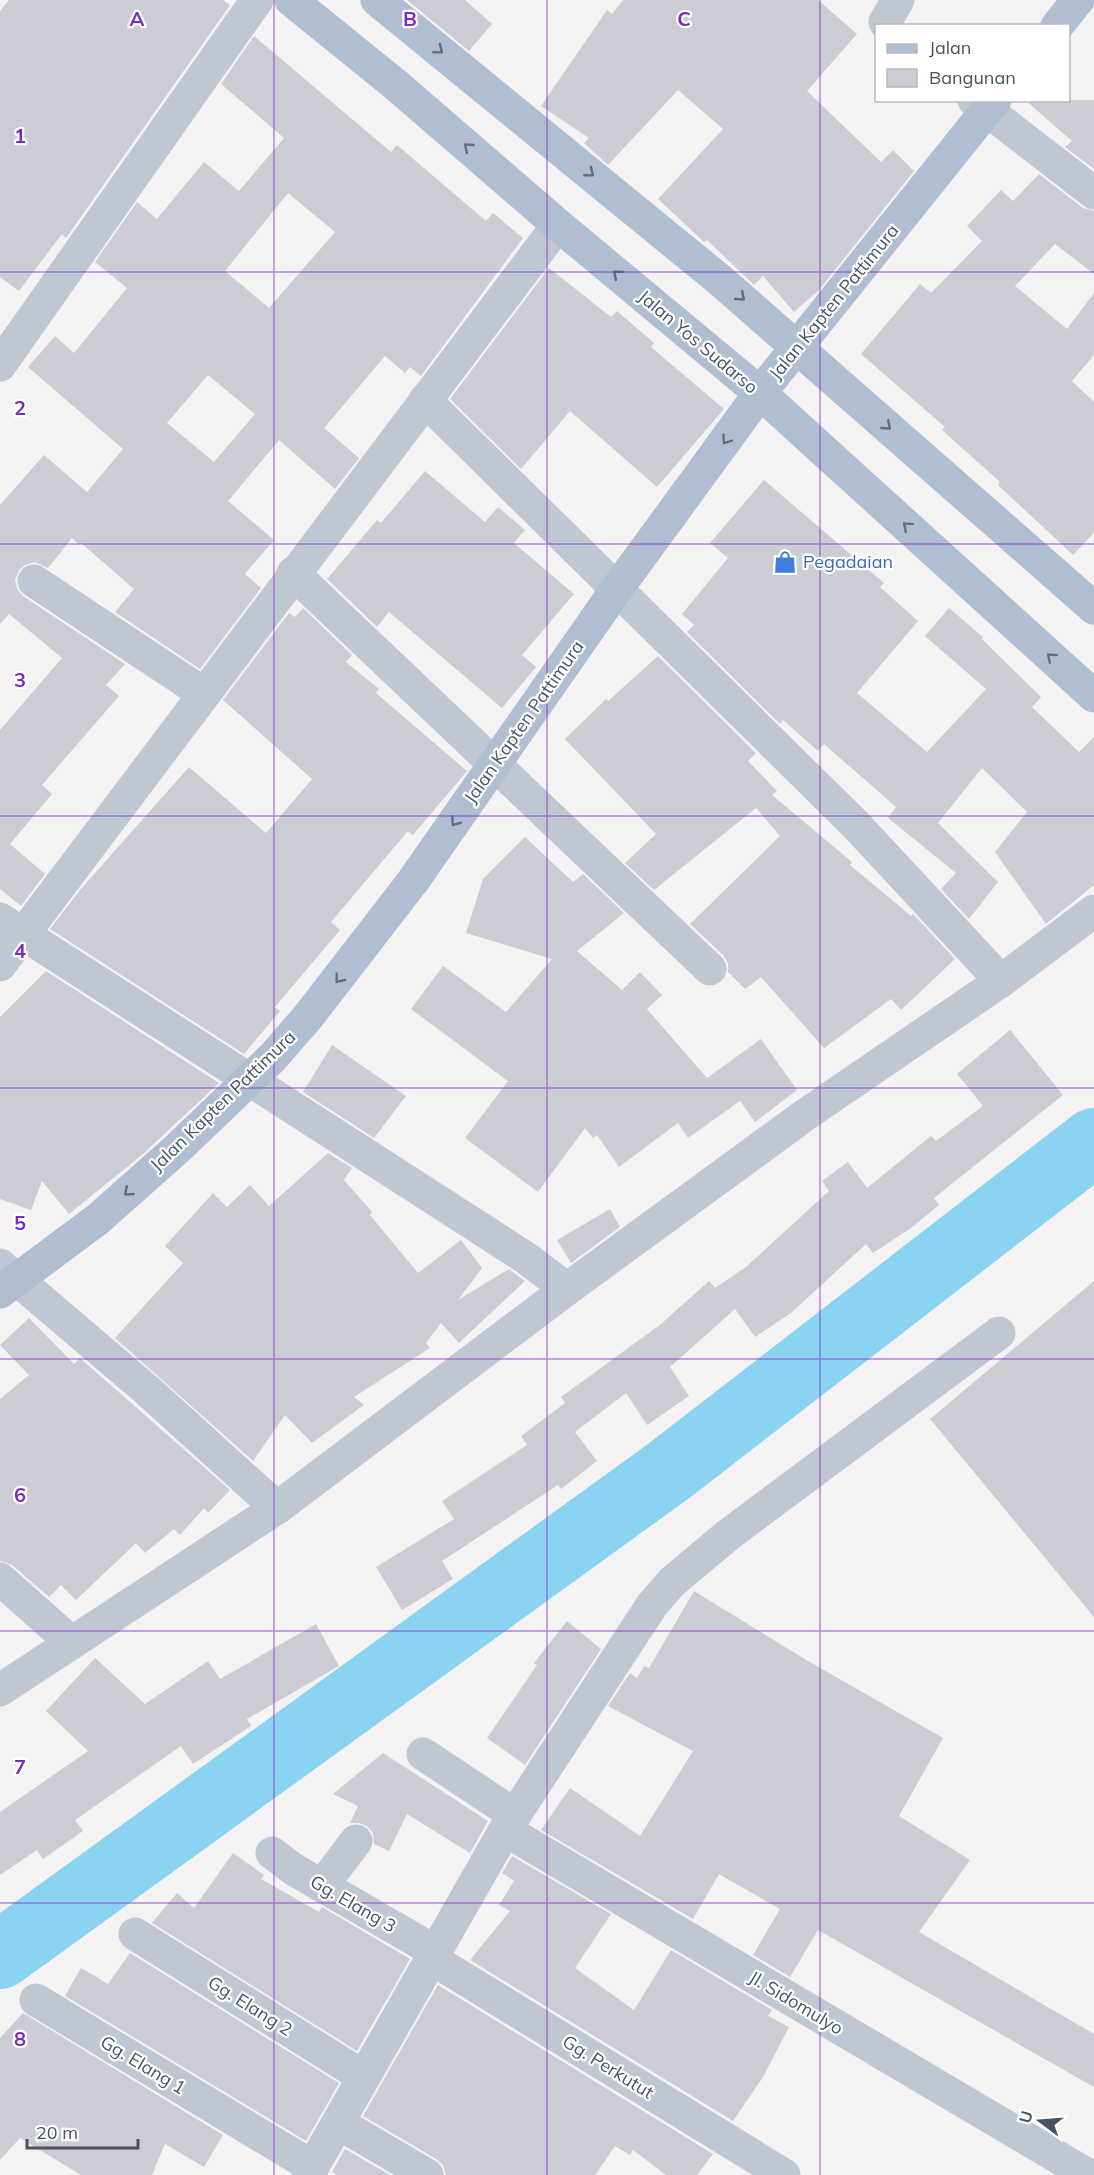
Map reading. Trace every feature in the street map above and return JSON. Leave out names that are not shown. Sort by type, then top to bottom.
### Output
[{"type":"main road","name":"Jalan Yos Sudarso","points":[[291,0],[396,85],[558,225],[760,393],[1094,696]]},
{"type":"main road","points":[[1059,24],[1078,0]]},
{"type":"main road","points":[[384,2],[722,280],[1094,608]]},
{"type":"main road","name":"Jalan Kapten Pattimura","points":[[6,1279],[98,1219],[179,1147],[248,1078],[273,1057],[353,962],[616,590],[760,393],[985,104]]},
{"type":"street","points":[[0,365],[257,0]]},
{"type":"street","points":[[886,24],[887,16],[898,0]]},
{"type":"street","points":[[985,104],[1094,193]]},
{"type":"street","points":[[0,965],[12,926],[203,693],[558,225]]},
{"type":"street","points":[[425,400],[856,825],[1001,981]]},
{"type":"street","points":[[293,573],[710,969]]},
{"type":"street","points":[[34,581],[203,693]]},
{"type":"street","points":[[0,1690],[277,1508],[567,1289],[805,1115],[1001,981],[1094,911]]},
{"type":"street","points":[[12,926],[517,1251],[567,1289]]},
{"type":"street","points":[[6,1279],[148,1391],[277,1508]]},
{"type":"street","points":[[310,2171],[510,1822],[652,1605],[672,1582],[728,1535],[999,1333]]},
{"type":"street","points":[[0,1579],[72,1643]]},
{"type":"street","name":"Jl. Sidomulyo","points":[[423,1754],[510,1822],[1088,2175]]},
{"type":"street","points":[[322,1886],[356,1841]]},
{"type":"street","name":"Gg. Elang 3","points":[[272,1853],[434,1956]]},
{"type":"street","name":"Gg. Elang 2","points":[[135,1934],[364,2077]]},
{"type":"street","name":"Gg. Perkutut","points":[[434,1956],[784,2175]]},
{"type":"street","name":"Gg. Elang 1","points":[[36,2000],[310,2171]]},
{"type":"street","points":[[339,2123],[427,2175]]},
{"type":"building","points":[[9,0],[223,0],[230,5],[66,238],[62,234],[19,291],[0,277],[0,11]]},
{"type":"building","points":[[407,0],[465,0],[492,24],[469,51]]},
{"type":"building","points":[[623,0],[818,0],[857,34],[807,91],[881,162],[893,150],[914,171],[819,290],[794,312],[763,276],[754,285],[707,240],[704,242],[658,199],[723,129],[678,90],[608,165],[584,143],[589,138],[541,106],[607,10],[612,14]]},
{"type":"building","points":[[254,36],[391,152],[397,145],[486,221],[493,213],[523,238],[421,376],[410,367],[405,373],[385,356],[324,428],[359,458],[335,489],[279,440],[228,501],[274,540],[245,574],[261,588],[200,669],[115,612],[134,589],[81,543],[79,545],[72,538],[48,568],[35,562],[19,570],[15,580],[17,589],[23,596],[125,664],[106,685],[119,696],[42,785],[52,794],[10,844],[45,874],[21,906],[0,889],[0,730],[62,658],[9,614],[0,624],[0,505],[44,455],[87,492],[123,449],[28,367],[55,336],[74,353],[127,288],[95,262],[137,202],[157,219],[204,162],[239,191],[284,138],[221,84]],"holes":[[[288,193],[335,232],[269,308],[225,271]],[[208,375],[255,414],[214,462],[167,423]]]},
{"type":"building","points":[[1094,100],[1094,169],[1065,147],[1072,141],[1027,102]]},
{"type":"building","points":[[1039,174],[1083,208],[1094,211],[1094,274],[1055,244],[1015,286],[1067,329],[1094,293],[1094,355],[1072,381],[1094,402],[1094,533],[1073,555],[998,485],[1000,482],[942,430],[945,427],[861,354],[920,284],[931,293],[982,241],[967,226],[1001,190],[1013,201]]},
{"type":"building","points":[[549,268],[611,317],[617,311],[654,343],[651,347],[724,409],[657,487],[570,411],[521,469],[450,399]]},
{"type":"building","points":[[425,471],[485,522],[498,507],[525,530],[514,543],[574,594],[522,655],[536,667],[502,708],[389,612],[377,627],[327,579],[377,520],[381,523]]},
{"type":"building","points":[[764,480],[884,583],[880,587],[918,621],[857,693],[927,752],[986,689],[925,636],[949,608],[983,637],[982,639],[1041,697],[1032,707],[1079,752],[1094,737],[1094,885],[1046,924],[995,852],[1027,812],[982,768],[938,823],[998,882],[969,919],[941,889],[956,873],[888,818],[896,807],[824,744],[818,751],[783,720],[780,724],[687,632],[694,625],[682,614],[728,558],[710,543]]},
{"type":"building","points":[[303,608],[352,655],[346,662],[379,689],[376,693],[467,771],[413,835],[408,831],[331,922],[340,930],[275,1007],[280,1011],[244,1054],[50,929],[80,890],[189,767],[266,833],[312,779],[223,700],[289,613],[295,617]]},
{"type":"building","points":[[658,656],[756,753],[748,761],[777,791],[772,795],[852,862],[850,865],[911,916],[913,914],[955,959],[901,1010],[891,999],[824,1048],[761,977],[745,989],[728,972],[728,963],[723,955],[690,924],[780,836],[756,808],[654,890],[625,863],[656,834],[565,739],[606,699],[608,701]]},
{"type":"building","points":[[525,837],[573,882],[583,874],[624,913],[577,951],[622,990],[640,972],[662,995],[647,1009],[707,1078],[761,1039],[797,1090],[755,1122],[740,1101],[688,1138],[678,1123],[619,1167],[597,1135],[593,1138],[585,1128],[538,1192],[465,1138],[508,1081],[411,1009],[443,966],[506,1012],[552,959],[466,933],[483,879]]},
{"type":"building","points":[[46,971],[219,1083],[143,1154],[69,1214],[42,1181],[31,1210],[0,1199],[0,1017]]},
{"type":"building","points":[[1010,1030],[1063,1095],[934,1198],[939,1205],[911,1228],[873,1253],[866,1244],[791,1313],[755,1337],[735,1309],[670,1367],[689,1396],[647,1425],[626,1393],[575,1432],[597,1461],[561,1489],[558,1485],[442,1561],[453,1579],[402,1610],[376,1567],[454,1519],[442,1501],[527,1445],[521,1436],[565,1403],[561,1397],[661,1324],[709,1281],[715,1288],[746,1267],[829,1191],[822,1181],[848,1162],[867,1188],[931,1136],[936,1141],[983,1106],[957,1074]]},
{"type":"building","points":[[332,1045],[406,1096],[374,1138],[303,1092]]},
{"type":"building","points":[[328,1153],[352,1168],[344,1180],[372,1212],[370,1215],[418,1273],[461,1240],[482,1268],[458,1300],[509,1269],[525,1281],[459,1343],[441,1323],[426,1343],[430,1348],[354,1397],[364,1405],[312,1443],[285,1415],[253,1461],[115,1338],[183,1263],[165,1246],[213,1193],[227,1207],[250,1185],[269,1206]]},
{"type":"building","points":[[610,1209],[620,1227],[571,1263],[557,1240]]},
{"type":"building","points":[[1094,1281],[1094,1617],[930,1419]]},
{"type":"building","points":[[29,1318],[74,1364],[80,1358],[230,1490],[208,1513],[204,1508],[180,1535],[174,1529],[145,1553],[136,1543],[76,1600],[61,1585],[49,1597],[12,1565],[0,1561],[0,1399],[29,1375],[0,1345]]},
{"type":"building","points":[[694,1591],[808,1661],[943,1738],[899,1816],[970,1860],[919,1932],[1094,2034],[1094,2087],[818,1930],[790,1977],[753,1955],[780,1909],[719,1874],[693,1919],[541,1830],[570,1788],[640,1836],[693,1751],[608,1706],[630,1673],[637,1678],[644,1666],[649,1668]]},
{"type":"building","points":[[567,1621],[601,1649],[525,1765],[487,1738],[537,1665],[534,1663]]},
{"type":"building","points":[[316,1624],[339,1666],[247,1719],[251,1726],[193,1764],[181,1746],[75,1820],[83,1831],[43,1859],[37,1850],[0,1875],[0,1812],[88,1751],[46,1711],[95,1658],[145,1704],[208,1661],[220,1679]]},
{"type":"building","points":[[383,1753],[488,1821],[470,1853],[407,1814],[389,1851],[374,1844],[373,1833],[367,1826],[350,1823],[358,1806],[333,1794]]},
{"type":"building","points":[[233,1853],[264,1875],[261,1879],[319,1912],[322,1907],[410,1959],[357,2051],[152,1923],[177,1893],[194,1908]]},
{"type":"building","points":[[512,1856],[611,1914],[575,1968],[634,2010],[671,1950],[772,2010],[768,2016],[789,2027],[763,2077],[733,2121],[470,1960],[510,1911],[499,1905],[514,1881],[502,1873]]},
{"type":"building","points":[[130,1953],[339,2083],[306,2141],[65,1996],[81,1968],[108,1984]]},
{"type":"building","points":[[438,1985],[713,2154],[697,2175],[666,2175],[633,2150],[630,2155],[615,2146],[595,2175],[446,2175],[443,2165],[436,2159],[363,2116]]},
{"type":"building","points":[[23,2013],[223,2135],[204,2167],[165,2144],[152,2175],[81,2175],[20,2138],[0,2160],[0,2038]]},
{"type":"building","points":[[345,2149],[390,2175],[337,2175],[332,2172]]},
{"type":"waterway","points":[[0,1955],[670,1470],[1094,1142]]},
{"type":"place","name":"Pegadaian","points":[[785,562]]}]
